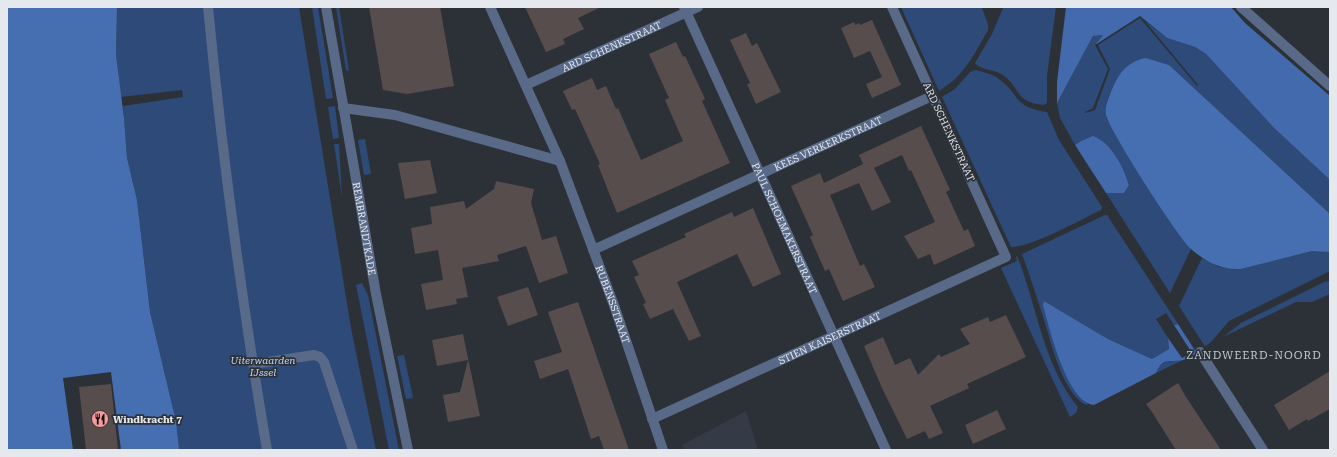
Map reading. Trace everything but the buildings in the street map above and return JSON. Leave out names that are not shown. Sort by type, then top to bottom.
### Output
[{"type":"street","points":[[208,7],[216,90],[242,294],[267,450]]},
{"type":"street","name":"REMBRANDTKADE","points":[[326,7],[392,377],[408,450]]},
{"type":"street","name":"RUBENSSTRAAT","points":[[490,7],[560,161],[593,250],[663,450]]},
{"type":"street","name":"ARD SCHENKSTRAAT","points":[[526,85],[685,10],[698,7]]},
{"type":"street","name":"ARD SCHENKSTRAAT","points":[[892,7],[1006,257]]},
{"type":"street","points":[[1241,7],[1330,86]]},
{"type":"street","name":"PAUL SCHOEMAKERSTRAAT","points":[[685,10],[886,450]]},
{"type":"street","name":"KEES VERKERKSTRAAT","points":[[593,250],[932,96]]},
{"type":"street","points":[[343,108],[395,115],[560,161]]},
{"type":"street","name":"STIEN KAISERSTRAAT","points":[[652,419],[1006,257]]},
{"type":"street","points":[[1200,352],[1263,450]]},
{"type":"street","points":[[254,364],[314,355],[320,357],[324,362],[352,450]]},
{"type":"shaded area","points":[[7,7],[117,7],[116,55],[124,118],[127,158],[137,200],[150,312],[176,422],[179,450],[7,450]]},
{"type":"shaded area","points":[[1066,7],[1231,7],[1245,23],[1330,96],[1330,180],[1274,128],[1206,54],[1195,47],[1167,38],[1140,16],[1095,45],[1103,35],[1093,36],[1057,103],[1057,82]]},
{"type":"shaded area","points":[[1146,58],[1169,65],[1330,214],[1330,252],[1312,251],[1241,269],[1234,269],[1220,267],[1202,258],[1191,249],[1173,226],[1145,184],[1119,141],[1106,115],[1108,100],[1119,76],[1127,66]]},
{"type":"shaded area","points":[[1093,136],[1106,144],[1116,156],[1129,185],[1124,193],[1106,193],[1075,145]]},
{"type":"shaded area","points":[[1044,301],[1108,339],[1152,359],[1169,349],[1168,338],[1182,358],[1192,353],[1174,325],[1178,324],[1196,352],[1195,355],[1188,359],[1164,362],[1161,364],[1156,373],[1094,405],[1084,401],[1075,392],[1068,378],[1050,330],[1043,305]]},
{"type":"shaded area","points":[[746,411],[758,450],[684,450],[682,445]]},
{"type":"green space","name":"Uiterwaarden IJssel","points":[[117,7],[299,7],[351,328],[376,450],[7,450],[7,395],[165,376],[150,312],[137,200],[127,158],[123,106],[183,97],[182,90],[121,97],[116,55]]},
{"type":"green space","points":[[312,7],[318,7],[333,98],[326,99]]},
{"type":"green space","points":[[336,7],[339,7],[349,71],[346,70]]},
{"type":"green space","points":[[901,7],[982,8],[988,24],[988,30],[962,72],[939,91]]},
{"type":"green space","points":[[1056,7],[1047,76],[1047,103],[1044,105],[1028,101],[1023,98],[1009,80],[1003,75],[980,67],[975,63],[992,34],[1003,8]]},
{"type":"green space","points":[[1140,18],[1197,86],[1198,85],[1145,21],[1167,38],[1195,47],[1206,54],[1274,128],[1330,180],[1330,214],[1169,65],[1146,58],[1106,117],[1164,212],[1191,249],[1170,293],[1106,193],[1124,193],[1129,185],[1125,174],[1113,154],[1081,141],[1075,145],[1060,118],[1057,103],[1093,36],[1103,35],[1095,45],[1108,69],[1093,108],[1085,113],[1095,110],[1110,69],[1098,45]]},
{"type":"green space","points":[[975,70],[997,77],[1011,90],[1018,100],[1028,107],[1047,112],[1059,140],[1102,207],[1101,210],[1031,243],[1011,247],[942,97],[955,89],[970,72]]},
{"type":"green space","points":[[335,106],[339,138],[333,139],[328,107]]},
{"type":"green space","points":[[365,139],[371,174],[364,175],[358,140]]},
{"type":"green space","points":[[334,144],[339,144],[342,197]]},
{"type":"green space","points":[[1107,215],[1178,324],[1174,325],[1166,313],[1156,319],[1168,338],[1169,349],[1152,359],[1108,339],[1044,301],[1088,405],[1085,404],[1073,393],[1062,374],[1022,254]]},
{"type":"green space","points":[[1322,250],[1330,252],[1330,271],[1229,321],[1206,346],[1179,306],[1202,258],[1219,267],[1241,269],[1312,251]]},
{"type":"green space","points":[[1017,256],[1049,354],[1066,390],[1078,407],[1076,413],[1070,417],[1001,268],[1017,261]]},
{"type":"green space","points":[[1330,281],[1330,294],[1312,302],[1296,302],[1223,337],[1241,323],[1324,282]]},
{"type":"green space","points":[[362,283],[368,295],[399,450],[389,450],[356,285]]},
{"type":"green space","points":[[404,355],[413,398],[406,399],[397,356]]},
{"type":"green space","points":[[1167,360],[1183,360],[1156,373],[1159,366]]},
{"type":"pier","points":[[111,372],[121,450],[73,450],[63,378]]},
{"type":"place","name":"Windkracht 7","points":[[100,419]]},
{"type":"district","name":"ZANDWEERD-NOORD","points":[[1254,355]]}]
